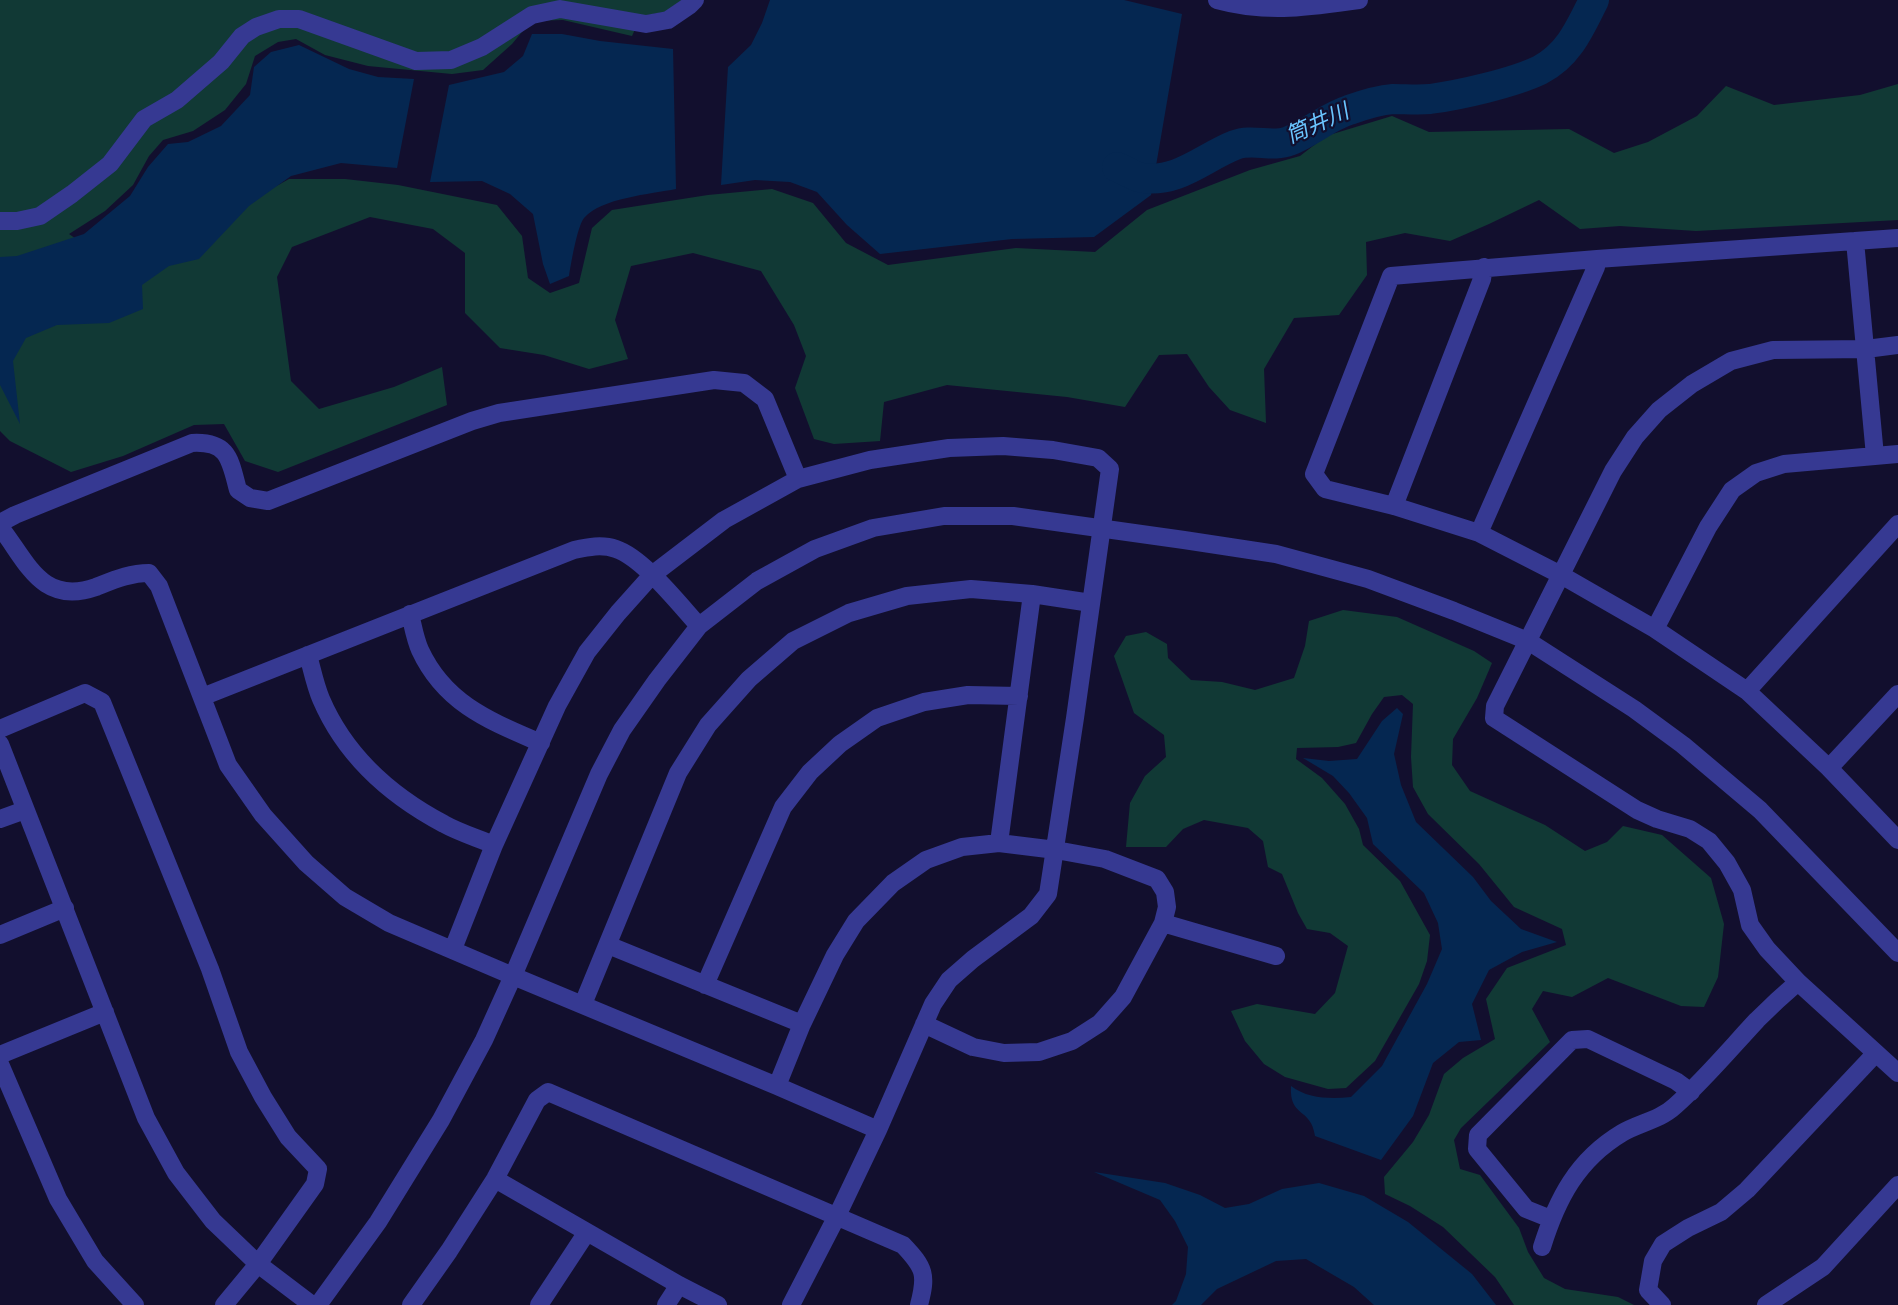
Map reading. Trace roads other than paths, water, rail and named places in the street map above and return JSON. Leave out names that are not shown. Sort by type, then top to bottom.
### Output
[{"type":"street","points":[[0,221],[17,221],[40,216],[72,195],[111,164],[144,119],[177,100],[221,62],[242,36],[256,27],[279,19],[299,19],[416,61],[451,60],[482,47],[532,15],[560,9],[646,24],[668,20],[695,0]]},
{"type":"street","points":[[1217,0],[1264,9],[1299,9],[1359,0]]},
{"type":"street","points":[[1898,238],[1484,267],[1390,276],[1314,474],[1325,489],[1394,506],[1479,533],[1561,575],[1655,629],[1747,691],[1829,768],[1898,840]]},
{"type":"street","points":[[1855,241],[1875,456]]},
{"type":"street","points":[[1479,533],[1596,267],[1597,259]]},
{"type":"street","points":[[1394,506],[1482,279],[1484,267]]},
{"type":"street","points":[[1898,345],[1866,349],[1773,350],[1731,361],[1692,384],[1659,410],[1635,437],[1613,471],[1495,706],[1494,718],[1637,810],[1690,829],[1709,841],[1727,863],[1742,890],[1750,925],[1767,949],[1797,982],[1898,1073]]},
{"type":"street","points":[[798,479],[765,399],[744,383],[714,380],[499,413],[472,421],[268,501],[250,498],[238,490],[231,462],[222,448],[204,443],[192,443],[15,515],[0,525],[32,573],[50,587],[71,592],[88,589],[133,573],[149,573],[159,586],[228,765],[263,815],[306,863],[345,897],[389,923],[878,1130]]},
{"type":"street","points":[[453,949],[494,845],[556,706],[587,652],[652,576],[724,520],[798,479],[870,460],[949,448],[1003,446],[1053,450],[1098,458],[1110,469],[1048,894],[1031,916],[949,980],[933,1004],[878,1130],[791,1305]]},
{"type":"street","points":[[1655,629],[1708,527],[1732,490],[1756,473],[1784,464],[1898,454]]},
{"type":"street","points":[[318,1305],[378,1222],[441,1120],[484,1040],[599,774],[622,730],[657,680],[699,626],[757,581],[815,549],[873,528],[944,516],[1013,516],[1276,554],[1368,579],[1528,641],[1634,708],[1692,752],[1760,810],[1898,953]]},
{"type":"street","points":[[1747,691],[1898,524]]},
{"type":"street","points":[[202,697],[574,550],[595,546],[614,548],[628,554],[699,626]]},
{"type":"street","points":[[583,1004],[678,773],[708,725],[749,679],[793,641],[849,613],[907,596],[971,589],[1032,594],[1091,603]]},
{"type":"street","points":[[999,843],[1032,594]]},
{"type":"street","points":[[410,614],[420,650],[437,677],[457,700],[486,719],[541,743]]},
{"type":"street","points":[[308,655],[321,698],[341,736],[365,767],[399,796],[444,824],[494,845]]},
{"type":"street","points":[[0,729],[85,693],[102,702],[210,969],[239,1052],[288,1137],[318,1169],[315,1184],[258,1264],[224,1305]]},
{"type":"street","points":[[1829,768],[1898,694]]},
{"type":"street","points":[[705,985],[783,807],[810,772],[840,744],[877,718],[924,702],[968,695],[1019,696]]},
{"type":"street","points":[[0,744],[146,1118],[176,1173],[213,1221],[258,1264],[312,1305]]},
{"type":"street","points":[[0,819],[25,810]]},
{"type":"street","points":[[777,1086],[802,1024],[835,955],[856,921],[893,883],[926,860],[962,847],[999,843],[1056,850],[1105,859],[1157,879],[1165,892],[1167,907],[1163,923],[1123,997],[1100,1023],[1072,1041],[1039,1052],[1004,1053],[973,1047],[924,1024]]},
{"type":"street","points":[[0,934],[65,908]]},
{"type":"street","points":[[1163,923],[1276,956]]},
{"type":"street","points":[[608,945],[802,1024]]},
{"type":"street","points":[[1542,1247],[1551,1219],[1569,1182],[1593,1154],[1623,1133],[1667,1113],[1691,1092],[1760,1017],[1797,982]]},
{"type":"street","points":[[0,1055],[105,1012]]},
{"type":"street","points":[[1551,1219],[1526,1209],[1477,1149],[1478,1135],[1572,1040],[1588,1039],[1676,1081],[1691,1092]]},
{"type":"street","points":[[1662,1305],[1648,1290],[1653,1261],[1664,1244],[1688,1228],[1721,1212],[1747,1190],[1876,1053]]},
{"type":"street","points":[[0,1064],[58,1199],[95,1261],[135,1305]]},
{"type":"street","points":[[411,1305],[495,1179],[537,1100],[548,1092],[903,1245],[919,1261],[924,1284],[919,1305]]},
{"type":"street","points":[[495,1179],[718,1305]]},
{"type":"street","points":[[1766,1305],[1823,1267],[1898,1185]]},
{"type":"street","points":[[539,1305],[587,1232]]},
{"type":"street","points":[[666,1305],[679,1285]]},
{"type":"water","points":[[770,0],[1124,0],[1182,14],[1151,195],[1094,237],[1012,239],[880,254],[847,225],[817,192],[790,182],[755,180],[721,185],[728,67],[751,45]]},
{"type":"water","points":[[532,34],[562,34],[600,41],[673,49],[676,189],[614,201],[592,211],[581,223],[569,276],[550,284],[543,264],[533,214],[510,194],[482,181],[430,182],[449,85],[504,72],[523,56]]},
{"type":"water","points":[[299,45],[349,69],[378,77],[414,79],[397,168],[341,163],[291,176],[249,206],[199,259],[169,266],[142,285],[143,309],[109,323],[57,325],[26,338],[13,361],[20,424],[0,385],[0,257],[17,256],[84,234],[130,196],[148,167],[168,144],[188,142],[221,126],[250,95],[254,67],[271,52]]},
{"type":"water","points":[[1397,708],[1403,714],[1394,754],[1401,785],[1416,822],[1473,877],[1491,901],[1521,929],[1557,942],[1522,952],[1489,970],[1472,1004],[1481,1040],[1459,1042],[1433,1063],[1413,1116],[1381,1160],[1315,1136],[1309,1120],[1293,1103],[1291,1086],[1312,1096],[1351,1097],[1382,1066],[1427,984],[1442,949],[1438,923],[1424,893],[1373,844],[1367,818],[1349,793],[1333,776],[1303,758],[1329,761],[1357,759],[1382,721]]},
{"type":"water","points":[[1094,1172],[1165,1183],[1200,1195],[1225,1208],[1249,1204],[1282,1189],[1319,1183],[1364,1196],[1408,1222],[1472,1274],[1496,1305],[1374,1305],[1354,1287],[1306,1259],[1276,1261],[1217,1289],[1201,1305],[1172,1305],[1176,1301],[1186,1274],[1188,1247],[1175,1221],[1160,1200]]},
{"type":"waterway","name":"筒井川","points":[[1117,167],[1142,178],[1168,177],[1235,145],[1249,142],[1276,144],[1289,141],[1341,113],[1371,103],[1393,99],[1442,97],[1516,79],[1540,70],[1559,57],[1573,40],[1594,0]]}]
